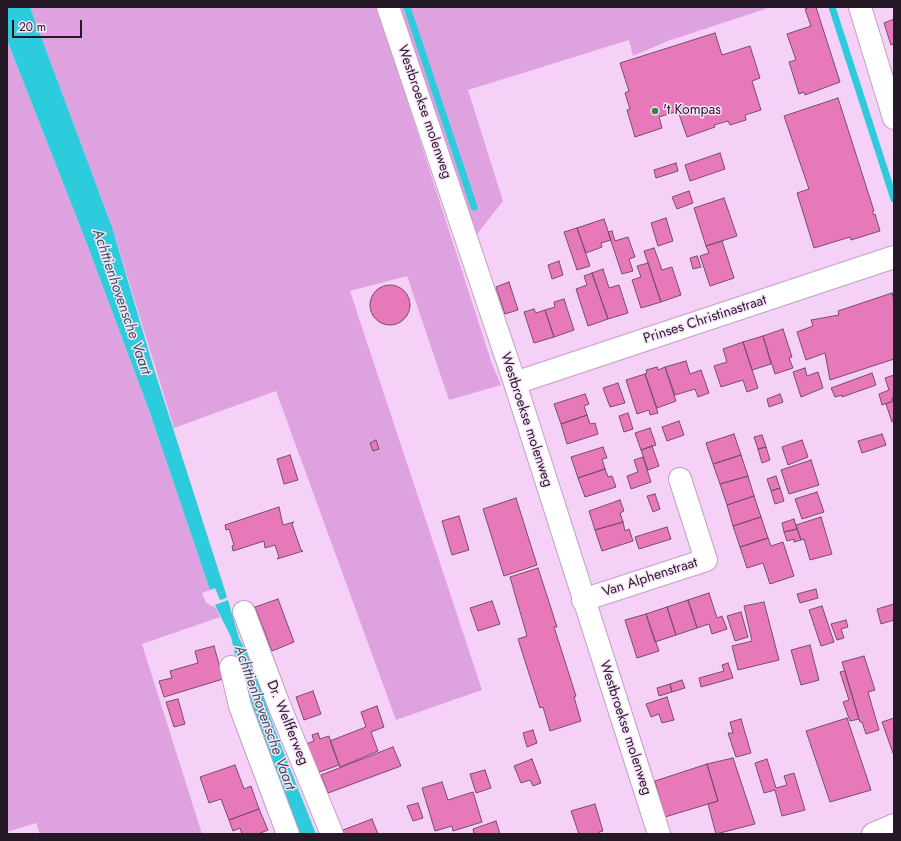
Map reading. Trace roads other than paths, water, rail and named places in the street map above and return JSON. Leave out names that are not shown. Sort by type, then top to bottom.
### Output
[{"type":"street","name":"Westbroekse molenweg","points":[[388,7],[515,383],[583,600],[659,834]]},
{"type":"street","points":[[860,7],[894,118]]},
{"type":"street","name":"Prinses Christinastraat","points":[[515,383],[894,257]]},
{"type":"street","name":"Van Alphenstraat","points":[[583,600],[706,560],[680,479]]},
{"type":"street","name":"Dr. Welfferweg","points":[[244,612],[279,705],[332,834]]},
{"type":"street","points":[[231,667],[240,706],[288,834]]},
{"type":"street","points":[[873,834],[894,825]]},
{"type":"water","name":"Achttienhovensche Vaart","points":[[7,7],[30,7],[112,227],[154,369],[227,597],[224,599],[220,600],[215,588],[210,590],[150,413],[87,244],[7,40]]},
{"type":"water","name":"Achttienhovensche Vaart","points":[[228,600],[239,638],[252,663],[274,728],[316,834],[298,834],[247,689],[238,668],[231,637],[215,605]]},
{"type":"waterway","points":[[407,7],[474,207]]},
{"type":"waterway","points":[[832,7],[894,199]]},
{"type":"place","name":"'t Kompas","points":[[655,111]]}]
